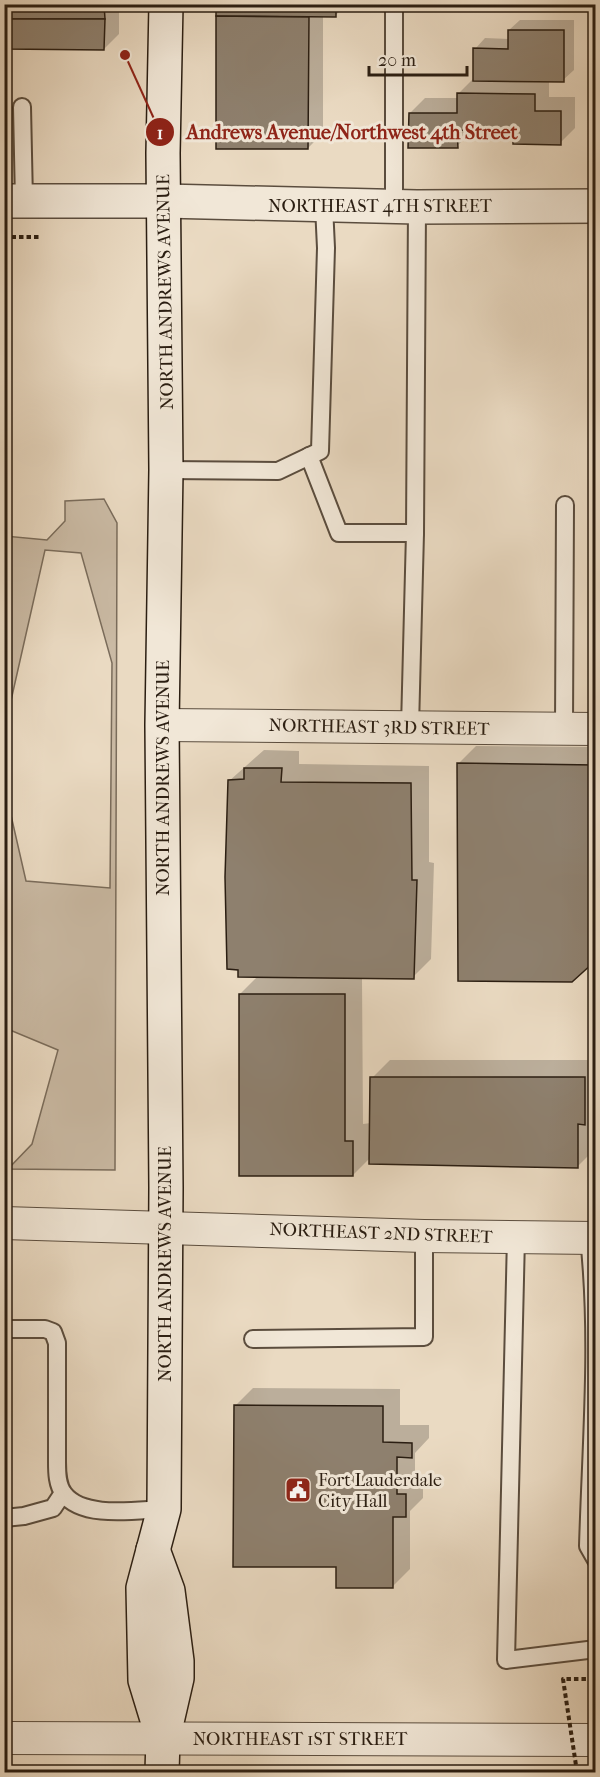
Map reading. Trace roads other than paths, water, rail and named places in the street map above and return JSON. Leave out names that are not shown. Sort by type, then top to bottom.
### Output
[{"type":"main road","name":"NORTH ANDREWS AVENUE","points":[[162,1773],[162,1739],[145,1680],[143,1588],[164,1509],[166,1227],[162,725],[166,470],[163,153],[166,4]]},
{"type":"main road","name":"NORTHEAST 4TH STREET","points":[[14,201],[165,201],[406,207],[596,206]]},
{"type":"street","name":"NORTHEAST 3RD STREET","points":[[162,725],[596,729]]},
{"type":"street","name":"NORTHEAST 2ND STREET","points":[[4,1223],[424,1236],[592,1238]]},
{"type":"street","name":"NORTHEAST 1ST STREET","points":[[4,1738],[596,1740]]},
{"type":"lane","points":[[394,4],[406,207],[415,533],[410,727]]},
{"type":"lane","points":[[14,201],[22,107]]},
{"type":"lane","points":[[166,470],[279,471],[320,452],[326,248],[324,206]]},
{"type":"lane","points":[[309,456],[339,533],[415,533]]},
{"type":"lane","points":[[564,729],[566,505]]},
{"type":"lane","points":[[253,1339],[424,1337],[424,1236]]},
{"type":"lane","points":[[516,1237],[506,1660],[596,1649]]},
{"type":"lane","points":[[592,1238],[593,1357],[588,1546],[596,1560]]},
{"type":"lane","points":[[4,1329],[45,1329],[53,1332],[57,1343],[57,1462],[58,1480],[63,1493],[74,1503],[85,1508],[164,1509]]},
{"type":"lane","points":[[4,1518],[24,1516],[53,1508],[63,1493]]},
{"type":"place","name":"Andrews Avenue/Northwest 4th Street","points":[[125,55]]},
{"type":"place","name":"Fort Lauderdale City Hall","points":[[298,1490]]}]
